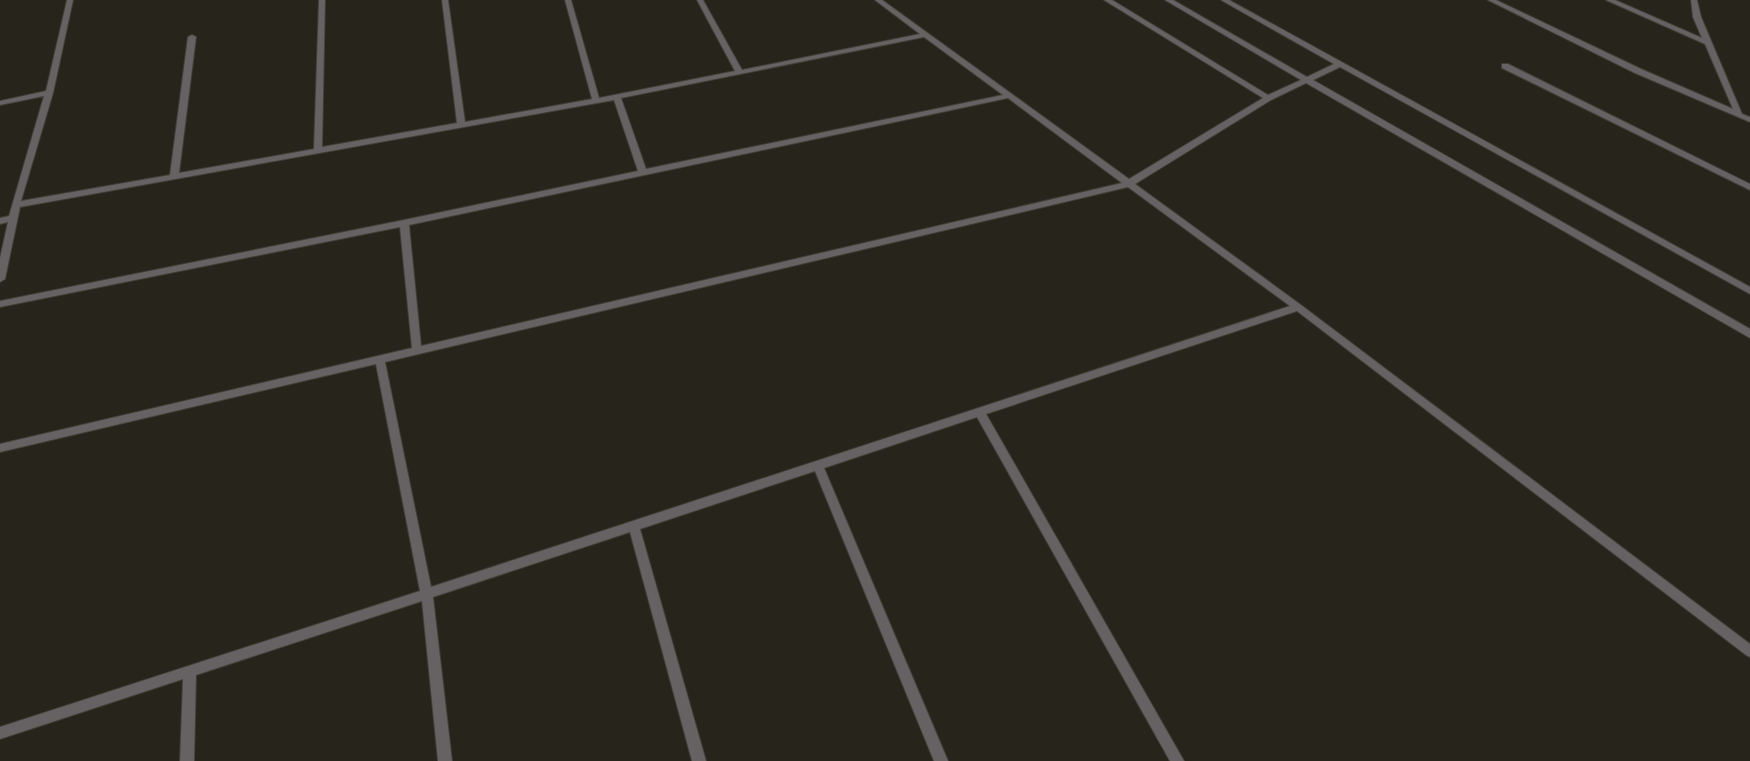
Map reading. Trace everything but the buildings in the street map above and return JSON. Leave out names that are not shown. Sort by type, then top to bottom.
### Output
[{"type":"street","points":[[0,279],[16,205],[49,93],[70,0]]},
{"type":"street","points":[[318,150],[322,0]]},
{"type":"street","points":[[445,0],[461,125]]},
{"type":"street","points":[[568,0],[596,100]]},
{"type":"street","points":[[700,0],[739,71]]},
{"type":"street","points":[[878,0],[1298,307],[1750,651]]},
{"type":"street","points":[[1107,0],[1268,98]]},
{"type":"street","points":[[1168,0],[1750,334]]},
{"type":"street","points":[[1224,0],[1750,291]]},
{"type":"street","points":[[1491,0],[1638,71],[1750,120]]},
{"type":"street","points":[[1609,0],[1708,42]]},
{"type":"street","points":[[1694,0],[1698,17],[1739,115]]},
{"type":"street","points":[[16,205],[596,100],[925,35]]},
{"type":"street","points":[[174,176],[192,37]]},
{"type":"street","points":[[0,448],[1128,184],[1268,98],[1340,64]]},
{"type":"street","points":[[1505,66],[1750,187]]},
{"type":"street","points":[[0,103],[49,93]]},
{"type":"street","points":[[617,96],[643,173]]},
{"type":"street","points":[[0,304],[404,223],[1008,96]]},
{"type":"street","points":[[0,221],[13,218]]},
{"type":"street","points":[[404,223],[417,350]]},
{"type":"street","points":[[0,733],[1298,307]]},
{"type":"street","points":[[380,359],[427,594],[445,761]]},
{"type":"street","points":[[980,412],[1177,761]]},
{"type":"street","points":[[818,465],[942,761]]},
{"type":"street","points":[[634,526],[699,761]]},
{"type":"street","points":[[187,761],[190,671]]}]
